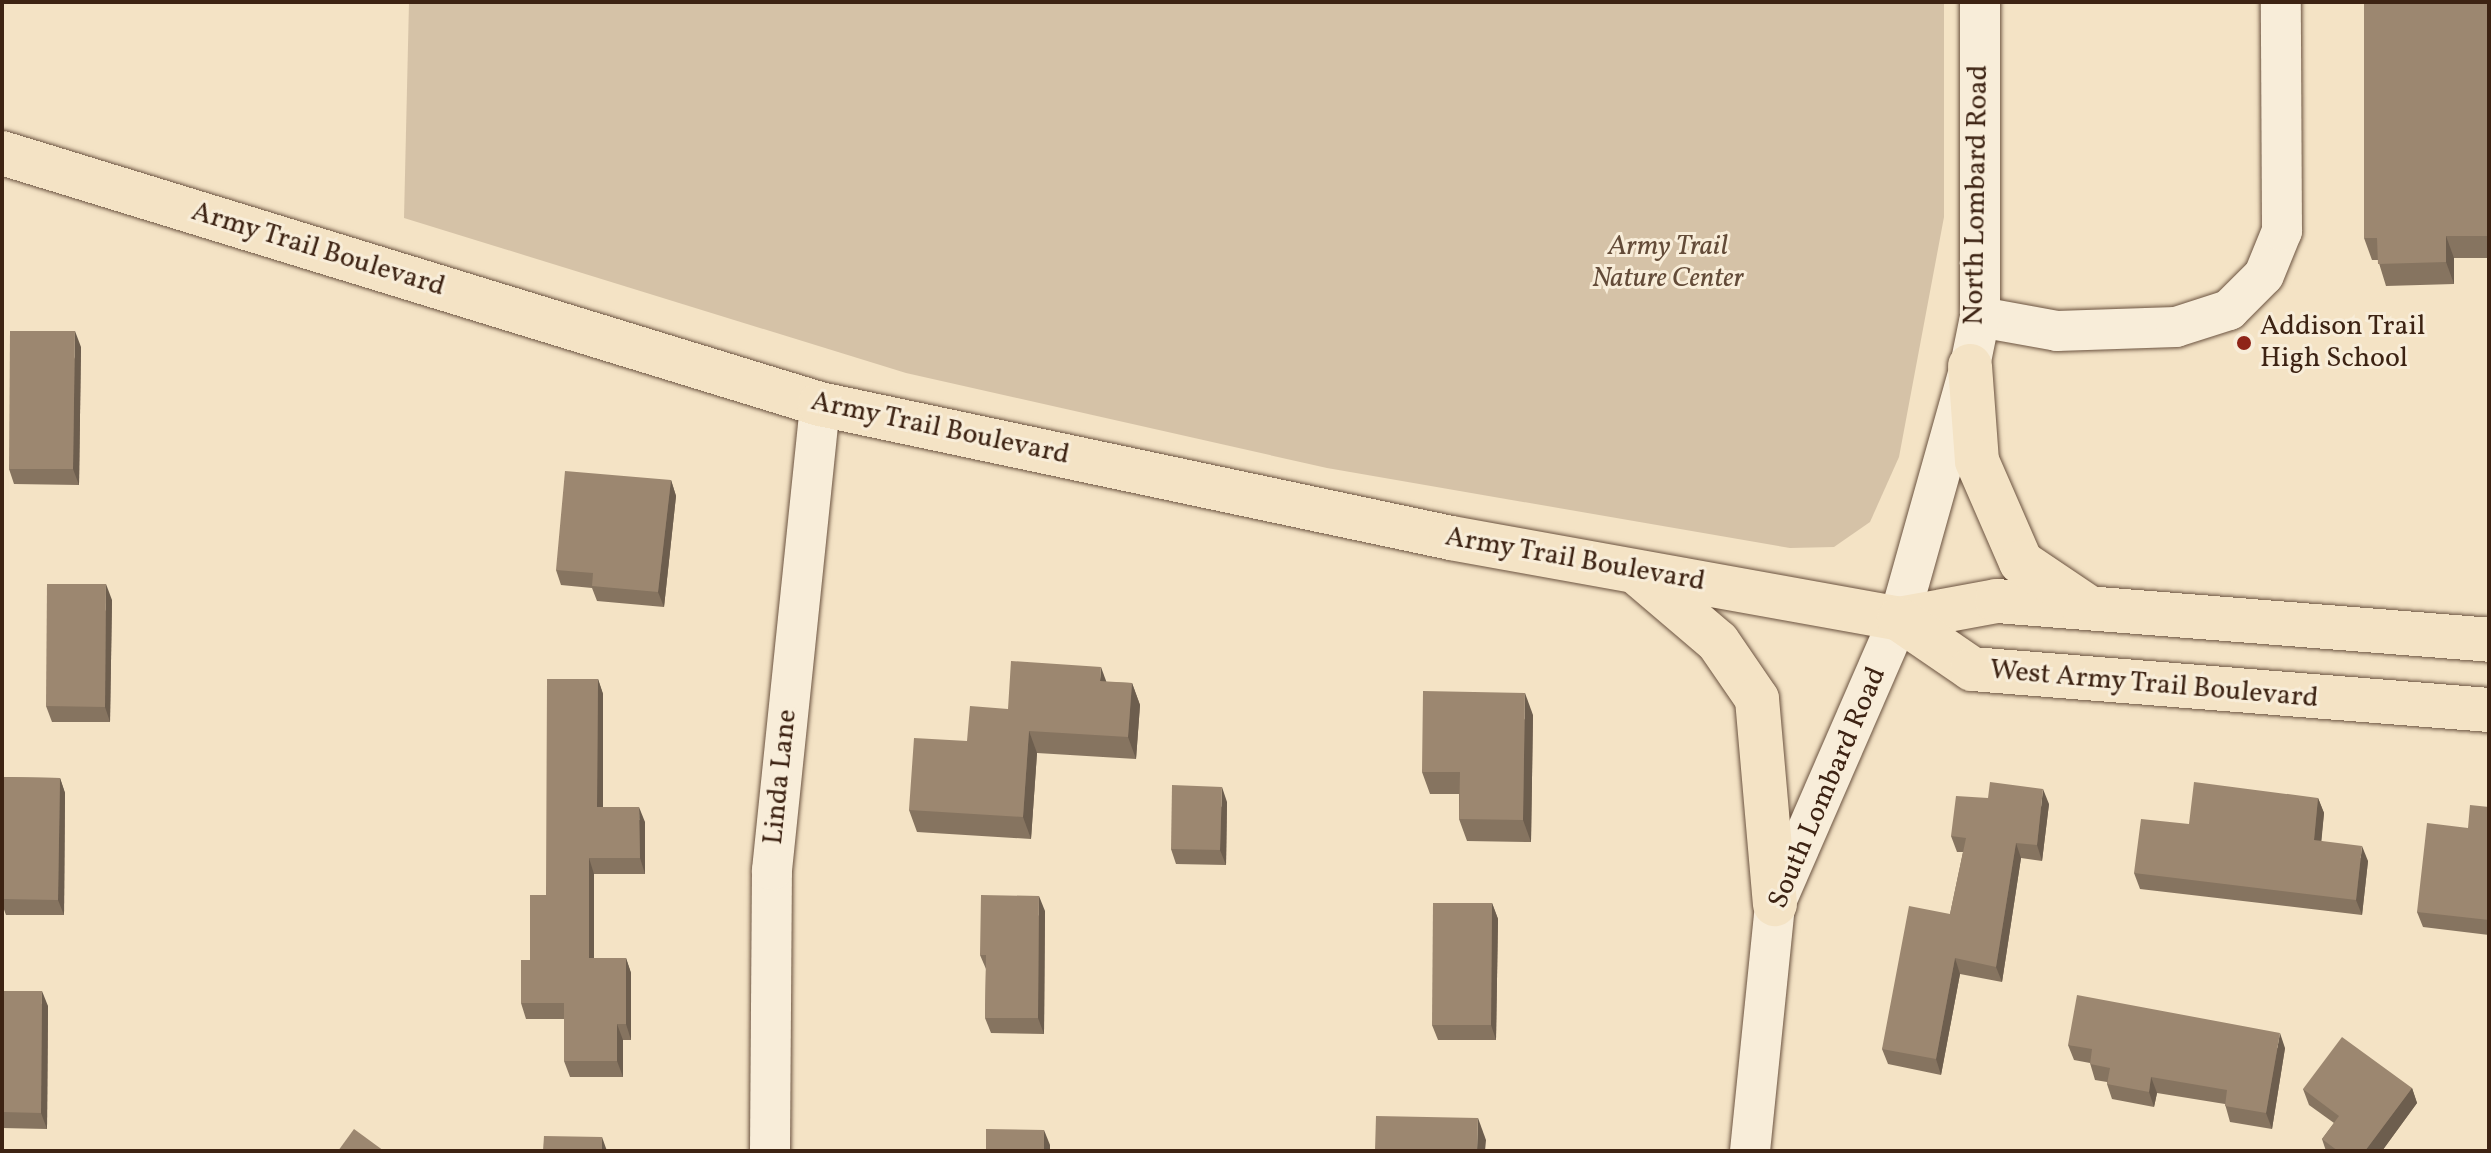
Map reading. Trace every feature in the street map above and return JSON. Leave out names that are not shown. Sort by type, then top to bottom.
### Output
[{"type":"main road","name":"Army Trail Boulevard","points":[[2,153],[820,404],[1451,538],[1899,619]]},
{"type":"main road","points":[[1970,366],[1977,461],[2021,562],[2090,608]]},
{"type":"main road","points":[[1635,571],[1718,642],[1757,699],[1775,904]]},
{"type":"main road","points":[[1899,619],[1997,601],[2489,640]]},
{"type":"main road","name":"West Army Trail Boulevard","points":[[1899,619],[1972,669],[2489,710]]},
{"type":"street","name":"North Lombard Road","points":[[1899,619],[1970,366],[1980,317],[1980,2]]},
{"type":"street","points":[[1980,317],[2057,331],[2176,327],[2229,310],[2255,284],[2282,231],[2281,2]]},
{"type":"street","name":"Linda Lane","points":[[770,1151],[772,870],[820,404]]},
{"type":"street","name":"South Lombard Road","points":[[1750,1151],[1775,904],[1899,619]]},
{"type":"green space","name":"Army Trail Nature Center","points":[[409,2],[1944,2],[1944,217],[1899,457],[1870,522],[1834,547],[1790,548],[1327,468],[906,373],[404,218]]},
{"type":"building","name":"Addison Trail High School","points":[[2364,2],[2489,2],[2489,236],[2446,236],[2446,262],[2378,264],[2377,238],[2364,238]]},
{"type":"building","points":[[10,331],[75,331],[73,469],[9,469]]},
{"type":"building","points":[[565,471],[671,480],[658,592],[592,586],[593,573],[556,570]]},
{"type":"building","points":[[47,584],[106,584],[105,707],[46,706]]},
{"type":"building","points":[[1011,661],[1101,667],[1100,681],[1132,683],[1128,737],[1029,731],[1023,817],[909,810],[914,738],[967,741],[970,706],[1008,709]]},
{"type":"building","points":[[547,679],[598,679],[597,807],[639,807],[640,858],[589,858],[589,958],[626,958],[626,1024],[617,1024],[617,1061],[564,1061],[564,1003],[521,1003],[521,960],[530,960],[530,895],[546,895]]},
{"type":"building","points":[[1423,691],[1525,693],[1523,820],[1459,819],[1460,772],[1422,772]]},
{"type":"building","points":[[2,777],[60,778],[58,900],[2,899]]},
{"type":"building","points":[[1990,782],[2043,789],[2037,845],[2016,843],[1996,967],[1955,958],[1936,1059],[1882,1049],[1909,906],[1950,914],[1966,838],[1951,836],[1956,796],[1988,798]]},
{"type":"building","points":[[2194,782],[2318,798],[2314,840],[2362,846],[2356,900],[2134,873],[2141,819],[2189,824]]},
{"type":"building","points":[[1172,785],[1222,787],[1220,850],[1171,849]]},
{"type":"building","points":[[2470,805],[2489,807],[2489,920],[2417,912],[2427,823],[2468,828]]},
{"type":"building","points":[[981,895],[1039,896],[1038,1018],[985,1018],[986,955],[980,955]]},
{"type":"building","points":[[1433,903],[1492,903],[1491,1025],[1432,1025]]},
{"type":"building","points":[[2,991],[42,991],[41,1113],[2,1112]]},
{"type":"building","points":[[2077,995],[2280,1033],[2266,1113],[2225,1106],[2227,1090],[2151,1077],[2149,1092],[2107,1084],[2110,1068],[2090,1064],[2092,1049],[2068,1045]]},
{"type":"building","points":[[2342,1037],[2412,1088],[2365,1151],[2338,1151],[2322,1139],[2339,1116],[2303,1089]]},
{"type":"building","points":[[1376,1116],[1478,1118],[1477,1151],[1375,1151]]},
{"type":"building","points":[[354,1129],[384,1151],[338,1151]]},
{"type":"building","points":[[986,1129],[1044,1130],[1044,1151],[986,1151]]},
{"type":"building","points":[[544,1136],[602,1137],[602,1151],[543,1151]]},
{"type":"place","name":"Addison Trail High School","points":[[2244,343]]}]
